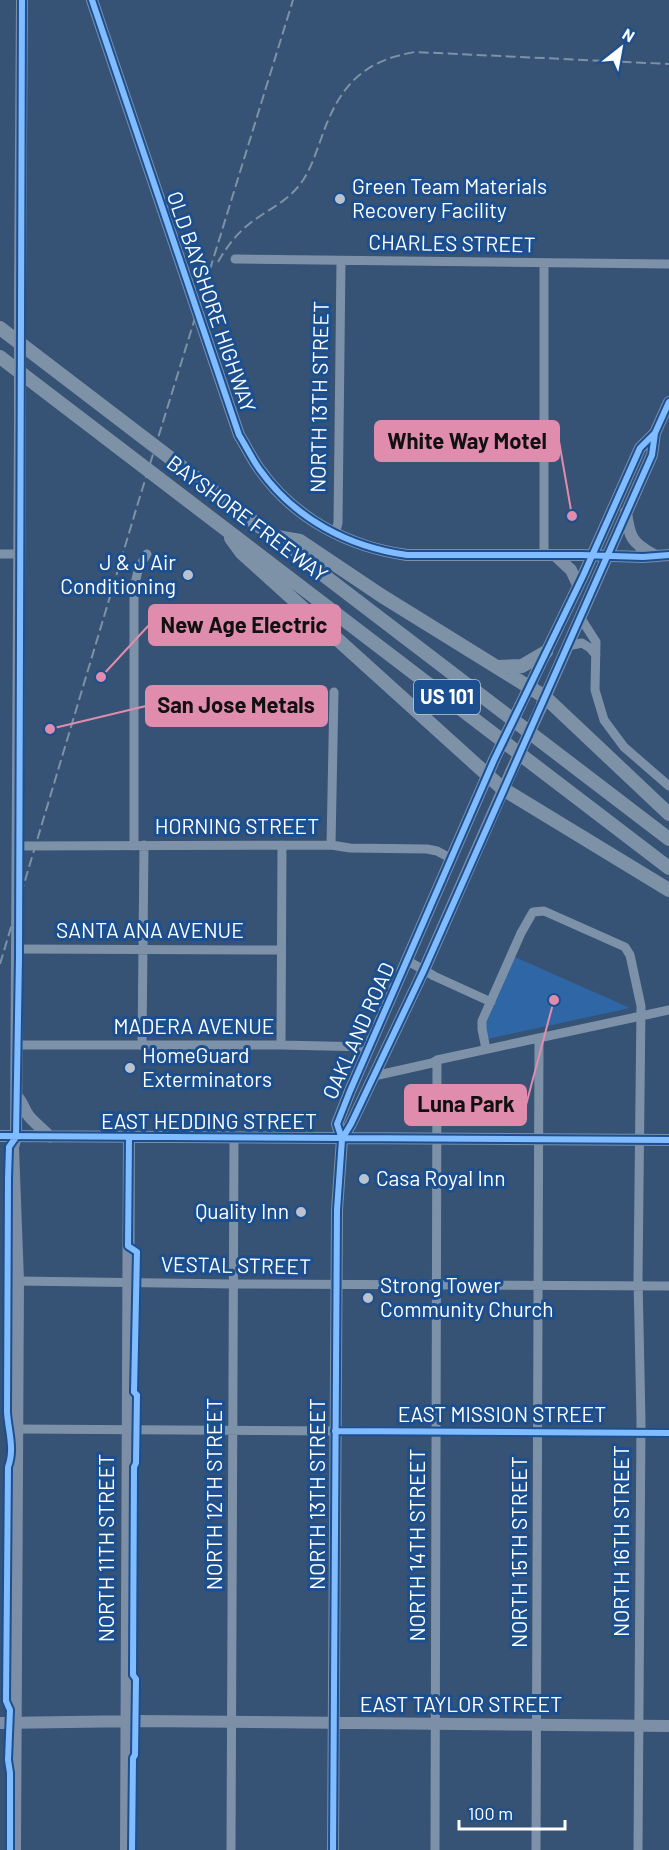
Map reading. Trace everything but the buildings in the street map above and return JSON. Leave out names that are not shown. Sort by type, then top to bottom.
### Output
[{"type":"highway","name":"BAYSHORE FREEWAY","points":[[0,328],[669,839]]},
{"type":"highway","name":"BAYSHORE FREEWAY","points":[[0,357],[669,868]]},
{"type":"highway","points":[[224,527],[242,553],[488,777],[503,789],[669,890]]},
{"type":"highway","points":[[274,537],[300,541],[382,596],[497,667],[543,701],[669,814]]},
{"type":"highway","points":[[497,667],[522,666],[546,652]]},
{"type":"main road","points":[[15,1850],[18,1281],[13,1147],[16,1137],[19,949],[22,0]]},
{"type":"main road","name":"OLD BAYSHORE HIGHWAY","points":[[92,0],[239,435],[259,470],[290,504],[335,534],[381,552],[432,556],[669,555]]},
{"type":"main road","name":"OAKLAND ROAD","points":[[342,1139],[424,970],[608,556],[652,455],[655,433],[669,402]]},
{"type":"main road","name":"OAKLAND ROAD","points":[[342,1139],[337,1124],[494,760],[578,585],[640,448],[655,433]]},
{"type":"main road","points":[[626,512],[628,529],[633,540],[654,555]]},
{"type":"main road","points":[[549,555],[569,568],[578,585]]},
{"type":"main road","points":[[17,1097],[28,1115],[50,1137]]},
{"type":"main road","name":"EAST HEDDING STREET","points":[[0,1136],[669,1140]]},
{"type":"main road","name":"NORTH 11TH STREET","points":[[126,1850],[129,1137]]},
{"type":"main road","name":"NORTH 13TH STREET","points":[[333,1850],[335,1285],[338,1170],[342,1139]]},
{"type":"main road","name":"EAST TAYLOR STREET","points":[[0,1723],[126,1721],[669,1726]]},
{"type":"street","name":"CHARLES STREET","points":[[235,260],[669,264]]},
{"type":"street","name":"NORTH 13TH STREET","points":[[335,534],[338,524],[341,261]]},
{"type":"street","points":[[544,263],[549,555]]},
{"type":"street","points":[[0,554],[20,554]]},
{"type":"street","points":[[134,846],[134,587],[139,567],[147,554]]},
{"type":"street","points":[[580,617],[596,642],[595,690],[599,708],[608,727],[624,747],[669,786]]},
{"type":"street","points":[[568,646],[582,643],[591,648],[596,655]]},
{"type":"street","points":[[331,845],[334,692]]},
{"type":"street","points":[[142,1045],[144,845]]},
{"type":"street","points":[[281,1045],[282,845]]},
{"type":"street","name":"HORNING STREET","points":[[18,846],[331,845],[350,848],[427,849],[437,851],[452,860]]},
{"type":"street","name":"NORTH 16TH STREET","points":[[491,1002],[530,916],[538,910],[625,947],[630,955],[641,1006],[638,1850]]},
{"type":"street","name":"SANTA ANA AVENUE","points":[[19,949],[281,950]]},
{"type":"street","points":[[408,961],[491,1002],[482,1022],[486,1049]]},
{"type":"street","points":[[374,1076],[486,1049],[669,1010]]},
{"type":"street","name":"NORTH 15TH STREET","points":[[536,1850],[538,1038]]},
{"type":"street","name":"MADERA AVENUE","points":[[17,1045],[370,1047]]},
{"type":"street","name":"NORTH 14TH STREET","points":[[435,1850],[437,1060]]},
{"type":"street","name":"NORTH 12TH STREET","points":[[231,1850],[234,1138]]},
{"type":"street","name":"VESTAL STREET","points":[[18,1281],[669,1286]]},
{"type":"street","name":"EAST MISSION STREET","points":[[18,1430],[669,1433]]},
{"type":"shaded area","points":[[515,957],[630,1008],[487,1039],[485,1026]]},
{"type":"railway","points":[[0,964],[138,503],[293,0]]},
{"type":"railway","points":[[218,262],[242,230],[287,198],[301,183],[311,165],[335,106],[344,92],[354,80],[380,62],[415,52],[669,64]]},
{"type":"cycle path","points":[[16,1137],[19,957],[22,0]]},
{"type":"cycle path","points":[[92,0],[239,435],[260,470],[290,503],[325,528],[344,538],[385,551],[407,555],[643,557],[669,555]]},
{"type":"cycle path","points":[[333,1850],[337,1210],[342,1139],[424,970],[652,455],[655,433],[669,402]]},
{"type":"cycle path","points":[[342,1139],[337,1124],[350,1091],[494,760],[583,576],[640,448],[655,433]]},
{"type":"cycle path","points":[[0,1136],[669,1140]]},
{"type":"cycle path","points":[[10,1850],[8,1760],[10,1710],[6,1701],[8,1467],[11,1446],[7,1412],[8,1178],[9,1147],[16,1137]]},
{"type":"cycle path","points":[[129,1137],[128,1246],[137,1252],[133,1675],[136,1679],[132,1850]]},
{"type":"cycle path","points":[[335,1431],[669,1433]]},
{"type":"place","name":"Green Team Materials Recovery Facility","points":[[340,199]]},
{"type":"place","name":"White Way Motel","points":[[572,516]]},
{"type":"place","name":"J & J Air Conditioning","points":[[188,575]]},
{"type":"place","name":"New Age Electric","points":[[101,677]]},
{"type":"place","name":"San Jose Metals","points":[[50,729]]},
{"type":"place","name":"Luna Park","points":[[554,1000]]},
{"type":"place","name":"HomeGuard Exterminators","points":[[130,1068]]},
{"type":"place","name":"Casa Royal Inn","points":[[364,1179]]},
{"type":"place","name":"Quality Inn","points":[[301,1212]]},
{"type":"place","name":"Strong Tower Community Church","points":[[368,1298]]}]
